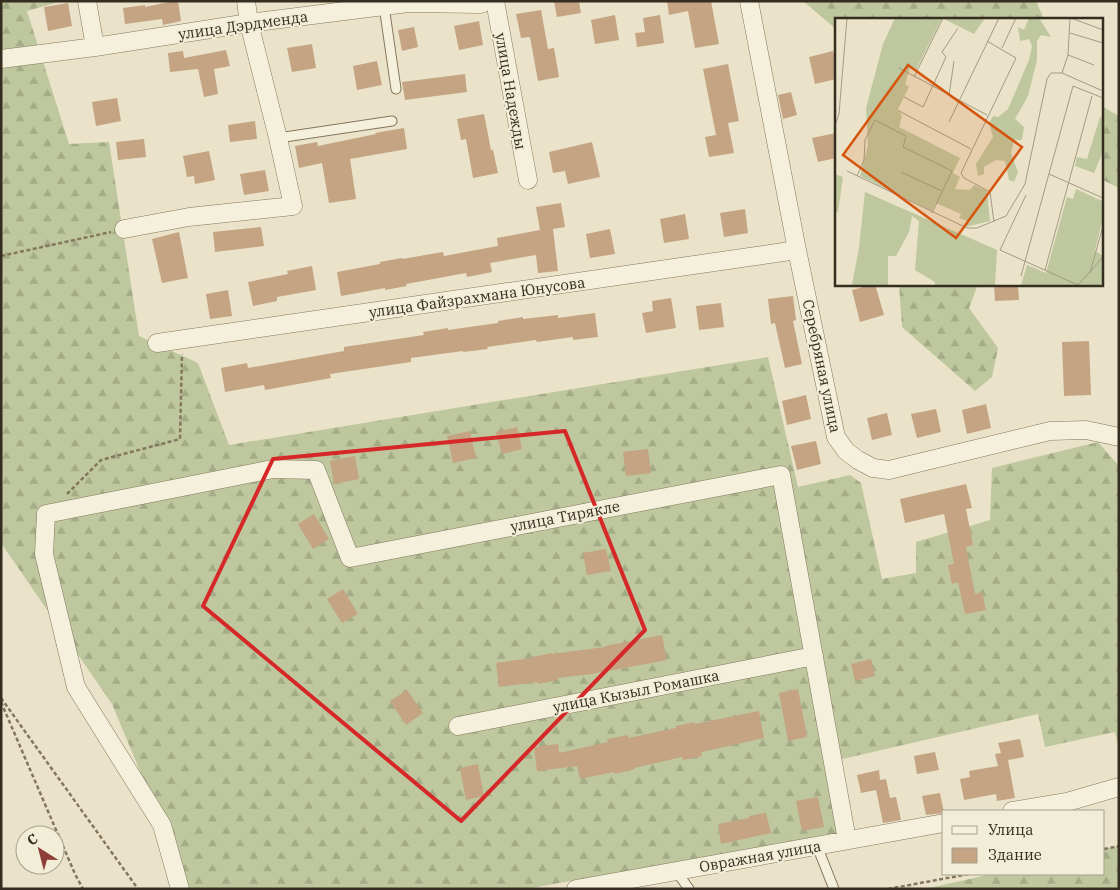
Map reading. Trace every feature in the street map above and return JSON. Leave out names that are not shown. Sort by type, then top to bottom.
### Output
[{"type":"street","points":[[87,1],[95,47]]},
{"type":"street","points":[[124,229],[189,217],[293,206],[246,1]]},
{"type":"street","name":"улица Дэрдменда","points":[[1,59],[407,2],[481,4],[485,1]]},
{"type":"street","name":"улица Надежды","points":[[495,1],[528,180]]},
{"type":"street","name":"Серебряная улица","points":[[749,1],[797,250],[836,437],[846,451],[873,468],[889,470],[1050,431],[1086,430],[1119,437]]},
{"type":"street","name":"улица Файзрахмана Юнусова","points":[[157,343],[797,250]]},
{"type":"street","name":"улица Тирякле","points":[[180,889],[162,825],[76,687],[44,554],[46,514],[274,469],[316,470],[350,558],[781,475],[814,656]]},
{"type":"street","points":[[814,656],[847,840]]},
{"type":"street","name":"улица Кызыл Ромашка","points":[[458,726],[814,656]]},
{"type":"street","points":[[1018,810],[1066,802],[1119,787]]},
{"type":"street","name":"Овражная улица","points":[[576,889],[942,823]]},
{"type":"lane","points":[[384,6],[396,89]]},
{"type":"lane","points":[[278,138],[392,121]]},
{"type":"lane","points":[[817,846],[834,889]]},
{"type":"lane","points":[[676,871],[689,889]]},
{"type":"path","points":[[1,256],[124,229]]},
{"type":"path","points":[[67,494],[101,460],[180,439],[182,340]]},
{"type":"path","points":[[1,698],[138,889]]},
{"type":"path","points":[[1,702],[83,889]]},
{"type":"path","points":[[1105,849],[1119,846]]},
{"type":"path","points":[[888,889],[964,875]]},
{"type":"highlighted area","points":[[565,431],[645,630],[461,821],[203,606],[273,459]]},
{"type":"green space","points":[[1,1],[62,1],[27,11],[69,144],[109,142],[139,336],[198,363],[229,445],[768,357],[798,487],[850,475],[861,483],[882,579],[916,573],[916,542],[990,520],[992,468],[1098,442],[1119,466],[1119,748],[1115,732],[1045,747],[1038,714],[825,763],[837,833],[526,889],[189,889],[112,704],[1,543]]},
{"type":"green space","points":[[803,1],[1036,1],[1044,18],[835,18],[835,28]]},
{"type":"green space","points":[[1102,107],[1119,116],[1119,188],[1102,180]]},
{"type":"green space","points":[[899,285],[978,285],[969,308],[998,348],[992,377],[975,391],[902,327]]},
{"type":"green space","points":[[1119,846],[1119,889],[924,889],[987,875],[1105,875],[1105,849]]},
{"type":"building","points":[[178,1],[181,21],[163,25],[162,19],[125,24],[123,8],[145,5],[145,7]]},
{"type":"building","points":[[554,1],[579,1],[581,13],[557,17]]},
{"type":"building","points":[[667,1],[711,1],[719,44],[695,48],[688,11],[669,15]]},
{"type":"building","points":[[68,3],[72,26],[48,31],[44,7]]},
{"type":"building","points":[[541,10],[548,49],[554,48],[559,77],[538,81],[530,37],[521,38],[516,14]]},
{"type":"building","points":[[615,15],[619,40],[595,44],[591,20]]},
{"type":"building","points":[[660,15],[664,43],[637,47],[635,33],[645,32],[643,18]]},
{"type":"building","points":[[479,21],[483,45],[459,50],[454,26]]},
{"type":"building","points":[[414,27],[418,47],[402,51],[398,30]]},
{"type":"building","points":[[312,44],[316,68],[292,72],[287,48]]},
{"type":"building","points":[[226,50],[230,66],[214,69],[218,94],[204,97],[198,69],[170,72],[168,53],[183,51],[184,58]]},
{"type":"building","points":[[833,51],[835,79],[815,84],[809,57]]},
{"type":"building","points":[[377,61],[382,85],[357,90],[353,66]]},
{"type":"building","points":[[728,64],[739,121],[728,123],[734,153],[709,157],[705,137],[716,135],[703,69]]},
{"type":"building","points":[[465,74],[467,92],[405,100],[402,82]]},
{"type":"building","points":[[791,92],[797,115],[783,119],[778,95]]},
{"type":"building","points":[[117,98],[121,121],[96,126],[92,102]]},
{"type":"building","points":[[484,114],[491,150],[493,150],[498,173],[473,178],[466,139],[461,140],[457,119]]},
{"type":"building","points":[[255,121],[257,139],[230,142],[228,125]]},
{"type":"building","points":[[404,128],[407,149],[350,159],[356,199],[329,203],[322,163],[299,168],[295,146],[317,142],[318,146]]},
{"type":"building","points":[[835,133],[835,158],[818,162],[812,138]]},
{"type":"building","points":[[144,139],[146,157],[118,160],[116,142]]},
{"type":"building","points":[[592,142],[600,177],[568,184],[565,171],[553,173],[549,152]]},
{"type":"building","points":[[209,151],[215,180],[195,184],[194,176],[187,177],[183,156]]},
{"type":"building","points":[[265,170],[269,191],[244,195],[240,174]]},
{"type":"building","points":[[561,203],[565,227],[553,229],[558,271],[538,273],[536,255],[490,263],[492,272],[467,277],[466,273],[406,284],[407,286],[341,296],[337,272],[402,258],[443,252],[444,256],[498,246],[497,238],[540,230],[536,207]]},
{"type":"building","points":[[745,209],[748,233],[724,237],[720,213]]},
{"type":"building","points":[[685,214],[689,239],[664,243],[660,219]]},
{"type":"building","points":[[261,227],[264,246],[215,252],[213,232]]},
{"type":"building","points":[[610,229],[615,254],[590,258],[586,234]]},
{"type":"building","points":[[179,232],[188,278],[162,283],[152,239]]},
{"type":"building","points":[[312,266],[316,290],[277,297],[277,301],[253,306],[248,282],[288,274],[287,271]]},
{"type":"building","points":[[875,285],[884,315],[860,322],[852,290]]},
{"type":"building","points":[[994,285],[1018,285],[1019,300],[995,301]]},
{"type":"building","points":[[228,290],[232,316],[210,319],[206,294]]},
{"type":"building","points":[[793,296],[796,320],[793,321],[802,364],[785,368],[775,323],[771,324],[768,299]]},
{"type":"building","points":[[671,298],[676,328],[646,333],[642,313],[653,311],[652,301]]},
{"type":"building","points":[[721,303],[724,327],[699,330],[696,306]]},
{"type":"building","points":[[595,313],[598,337],[573,340],[573,337],[537,342],[536,340],[487,347],[488,349],[411,358],[411,362],[330,374],[331,378],[265,390],[264,385],[225,392],[221,368],[247,363],[248,368],[344,351],[344,347],[424,335],[423,332],[448,328],[448,330],[498,323],[498,321],[523,317],[523,319],[558,315],[558,318]]},
{"type":"building","points":[[1089,341],[1091,395],[1064,396],[1062,342]]},
{"type":"building","points":[[806,395],[811,419],[787,425],[782,401]]},
{"type":"building","points":[[986,404],[991,428],[967,434],[962,410]]},
{"type":"building","points":[[936,409],[941,432],[917,438],[911,414]]},
{"type":"building","points":[[887,413],[892,435],[872,440],[867,418]]},
{"type":"building","points":[[517,427],[522,449],[502,454],[496,432]]},
{"type":"building","points":[[470,431],[476,458],[453,463],[447,436]]},
{"type":"building","points":[[816,441],[821,464],[797,470],[791,446]]},
{"type":"building","points":[[648,449],[651,473],[626,476],[623,452]]},
{"type":"building","points":[[355,456],[359,479],[334,484],[330,461]]},
{"type":"building","points":[[966,484],[972,508],[966,509],[973,545],[966,547],[975,594],[982,592],[986,610],[965,614],[958,582],[952,584],[948,565],[954,564],[944,514],[905,523],[900,499]]},
{"type":"building","points":[[314,514],[329,539],[313,549],[298,524]]},
{"type":"building","points":[[606,549],[611,571],[587,575],[583,553]]},
{"type":"building","points":[[343,589],[358,614],[342,623],[327,599]]},
{"type":"building","points":[[662,635],[667,660],[592,674],[557,678],[558,680],[538,684],[538,682],[499,687],[496,663],[552,653],[605,647]]},
{"type":"building","points":[[871,659],[875,676],[855,681],[851,664]]},
{"type":"building","points":[[798,689],[807,737],[788,741],[779,693]]},
{"type":"building","points":[[407,690],[423,713],[406,725],[390,701]]},
{"type":"building","points":[[759,711],[764,738],[701,752],[702,756],[683,760],[682,757],[614,774],[614,772],[580,779],[577,766],[537,771],[534,747],[558,744],[559,753],[608,742],[607,739],[628,735],[628,738],[695,722],[695,724]]},
{"type":"building","points":[[1020,739],[1024,757],[1008,760],[1015,798],[997,801],[996,794],[964,800],[960,779],[970,777],[969,771],[998,766],[995,754],[1001,753],[998,743]]},
{"type":"building","points":[[935,752],[939,770],[917,774],[914,756]]},
{"type":"building","points":[[478,764],[484,796],[466,800],[460,768]]},
{"type":"building","points":[[879,770],[880,780],[886,779],[890,798],[896,797],[901,820],[883,823],[876,790],[861,793],[857,775]]},
{"type":"building","points":[[940,793],[943,810],[942,813],[926,815],[922,796]]},
{"type":"building","points":[[818,797],[824,827],[802,831],[796,801]]},
{"type":"building","points":[[766,813],[771,833],[721,844],[718,824]]}]
